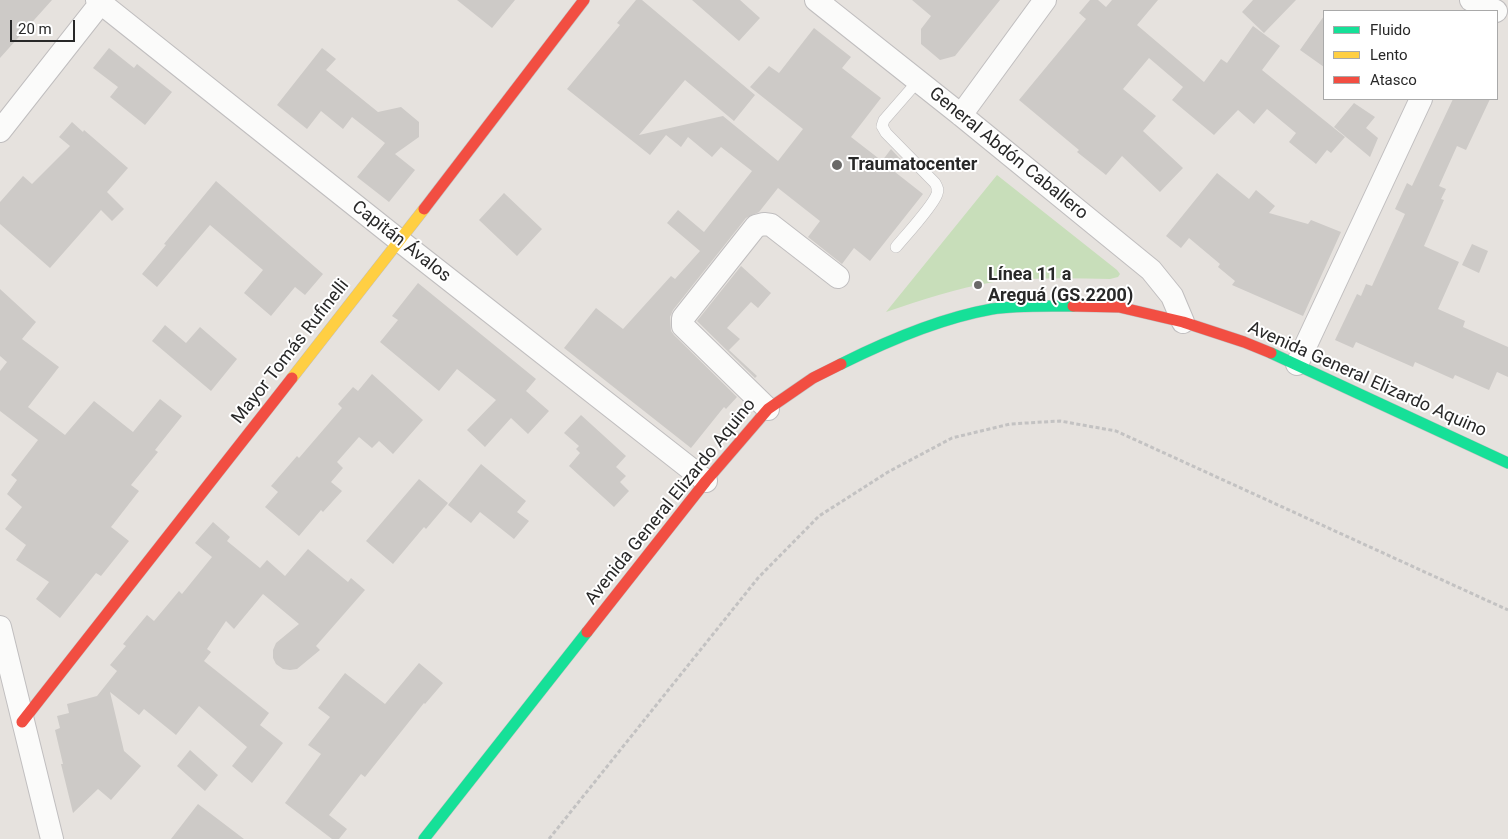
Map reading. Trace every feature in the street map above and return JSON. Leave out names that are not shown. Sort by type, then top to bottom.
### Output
[{"type":"main road","name":"Mayor Tomás Rufinelli","points":[[22,722],[400,241],[584,0]]},
{"type":"main road","name":"Avenida General Elizardo Aquino","points":[[424,839],[706,481],[768,409],[814,378],[875,347],[932,325],[993,309],[1055,306],[1119,307],[1183,322],[1244,342],[1297,364],[1508,463]]},
{"type":"street","name":"General Abdón Caballero","points":[[816,0],[1151,270],[1172,296],[1183,322]]},
{"type":"street","points":[[961,115],[1045,0]]},
{"type":"street","points":[[1469,0],[1492,10]]},
{"type":"street","name":"Capitán Ávalos","points":[[100,1],[400,241],[706,481]]},
{"type":"street","points":[[0,131],[100,1]]},
{"type":"street","points":[[1297,364],[1421,100]]},
{"type":"street","points":[[768,409],[683,326],[683,318],[756,226],[761,224],[771,225],[838,277]]},
{"type":"street","points":[[0,626],[52,839]]},
{"type":"lane","points":[[896,246],[932,202],[938,188],[886,133],[882,126],[884,120],[918,81]]},
{"type":"path","points":[[549,839],[758,578],[819,516],[888,472],[952,438],[1010,424],[1060,421],[1116,431],[1508,610]]},
{"type":"green space","points":[[997,175],[1117,270],[1120,274],[1118,277],[1110,279],[1066,278],[994,282],[953,291],[886,312]]},
{"type":"building","points":[[0,0],[52,0],[0,58]]},
{"type":"building","points":[[457,0],[515,0],[492,28]]},
{"type":"building","points":[[636,0],[642,0],[755,95],[734,121],[685,80],[639,135],[723,116],[778,161],[803,129],[750,87],[769,66],[779,73],[814,28],[851,57],[842,68],[881,98],[851,137],[882,161],[891,149],[903,162],[895,172],[923,194],[870,261],[854,248],[842,264],[808,237],[820,221],[778,188],[759,212],[746,218],[673,310],[670,317],[671,331],[674,335],[737,397],[726,409],[724,407],[691,448],[564,348],[596,308],[623,329],[671,276],[675,279],[700,251],[667,223],[678,210],[704,232],[752,171],[721,147],[712,157],[688,137],[681,147],[666,135],[650,155],[567,89],[620,25],[617,23]]},
{"type":"building","points":[[692,0],[740,0],[760,18],[739,41]]},
{"type":"building","points":[[912,0],[1000,0],[955,56],[940,60],[921,44],[921,29],[931,16]]},
{"type":"building","points":[[1090,0],[1098,0],[1106,7],[1112,0],[1158,0],[1137,25],[1204,82],[1221,59],[1227,63],[1253,26],[1280,46],[1262,70],[1345,137],[1331,153],[1327,150],[1316,164],[1289,142],[1296,133],[1267,109],[1254,124],[1238,110],[1214,135],[1172,100],[1183,87],[1149,58],[1123,89],[1156,116],[1143,131],[1183,168],[1160,192],[1122,156],[1106,175],[1077,152],[1079,150],[1019,100],[1086,19],[1079,13]]},
{"type":"building","points":[[1253,0],[1296,0],[1264,33],[1242,12]]},
{"type":"building","points":[[1323,17],[1323,66],[1300,50]]},
{"type":"building","points":[[109,48],[134,68],[137,64],[172,92],[145,125],[110,97],[118,87],[93,68]]},
{"type":"building","points":[[322,48],[336,59],[326,70],[378,112],[401,107],[419,122],[419,137],[395,154],[415,170],[389,202],[357,177],[385,143],[352,117],[343,129],[321,111],[307,129],[277,105]]},
{"type":"building","points":[[1453,100],[1490,100],[1466,150],[1457,146],[1439,186],[1446,189],[1441,199],[1444,200],[1424,246],[1459,262],[1438,309],[1465,321],[1463,327],[1508,347],[1508,377],[1497,372],[1489,390],[1455,375],[1453,379],[1415,362],[1413,367],[1356,342],[1353,348],[1335,340],[1357,294],[1361,296],[1366,284],[1372,286],[1405,214],[1395,209],[1407,183],[1412,186]]},
{"type":"building","points":[[1354,103],[1375,117],[1366,128],[1378,138],[1370,157],[1334,127]]},
{"type":"building","points":[[72,122],[128,168],[107,192],[124,209],[112,221],[101,210],[50,268],[0,224],[0,202],[23,176],[32,184],[70,146],[59,137]]},
{"type":"building","points":[[1217,173],[1249,199],[1256,190],[1275,206],[1269,213],[1308,224],[1311,220],[1341,232],[1303,316],[1232,285],[1235,281],[1218,267],[1220,264],[1189,238],[1181,248],[1166,236]]},
{"type":"building","points":[[216,181],[323,274],[305,295],[295,287],[271,316],[244,293],[263,270],[210,225],[157,287],[142,274]]},
{"type":"building","points":[[504,193],[542,229],[517,256],[479,220]]},
{"type":"building","points":[[1472,244],[1488,251],[1479,273],[1462,265]]},
{"type":"building","points":[[741,266],[771,293],[758,308],[751,302],[727,328],[740,339],[729,350],[757,376],[755,378],[697,321]]},
{"type":"building","points":[[418,283],[536,379],[526,391],[549,411],[528,434],[511,418],[485,447],[467,430],[496,400],[457,369],[439,391],[380,342],[398,320],[392,316]]},
{"type":"building","points":[[0,289],[36,322],[22,339],[59,367],[28,407],[65,435],[94,401],[133,432],[160,399],[182,416],[155,450],[158,452],[131,485],[139,491],[111,527],[129,541],[101,576],[96,573],[60,618],[36,599],[49,582],[16,560],[26,545],[5,529],[22,507],[7,494],[17,480],[11,475],[38,440],[0,411],[0,371],[7,362],[0,356]]},
{"type":"building","points":[[165,325],[186,343],[200,327],[237,359],[211,391],[152,341]]},
{"type":"building","points":[[372,374],[423,420],[393,454],[379,441],[372,448],[359,437],[337,462],[343,468],[331,482],[342,491],[323,512],[321,510],[299,536],[265,507],[278,492],[271,486],[297,456],[299,458],[342,408],[338,404],[353,387],[358,391]]},
{"type":"building","points":[[581,415],[626,456],[616,467],[626,476],[620,482],[629,491],[614,507],[569,466],[580,453],[576,449],[579,446],[564,433]]},
{"type":"building","points":[[481,464],[526,501],[517,512],[529,521],[514,539],[480,512],[471,523],[448,505]]},
{"type":"building","points":[[419,479],[448,503],[426,529],[424,527],[393,564],[366,541]]},
{"type":"building","points":[[213,522],[230,537],[227,541],[260,568],[267,560],[285,576],[308,549],[348,582],[351,578],[365,590],[316,646],[320,650],[297,669],[283,669],[276,664],[273,658],[273,650],[276,643],[299,624],[263,594],[234,629],[226,621],[207,649],[211,652],[204,661],[269,713],[260,725],[283,743],[252,783],[232,766],[247,747],[199,706],[176,735],[144,709],[139,715],[110,692],[124,751],[141,766],[111,800],[98,789],[73,813],[55,730],[60,728],[57,716],[69,713],[67,704],[97,696],[117,671],[110,665],[126,646],[123,644],[147,615],[154,621],[179,591],[182,594],[212,557],[195,543]]},
{"type":"building","points":[[419,663],[443,683],[424,703],[365,777],[361,774],[329,815],[347,829],[339,839],[332,839],[285,803],[321,754],[308,745],[330,717],[318,708],[345,673],[385,704]]},
{"type":"building","points":[[190,750],[218,775],[205,791],[177,766]]},
{"type":"building","points":[[198,804],[244,839],[171,839]]},
{"type":"traffic: fast","points":[[841,364],[915,331],[953,318],[992,309],[1011,307],[1073,306]]},
{"type":"traffic: fast","points":[[1271,353],[1508,463]]},
{"type":"traffic: fast","points":[[424,839],[587,632]]},
{"type":"traffic: slow","points":[[292,378],[424,209]]},
{"type":"traffic: jam","points":[[424,209],[584,0]]},
{"type":"traffic: jam","points":[[1073,306],[1119,307],[1183,322],[1271,353]]},
{"type":"traffic: jam","points":[[587,632],[706,481],[768,409],[813,378],[841,364]]},
{"type":"traffic: jam","points":[[22,722],[292,378]]},
{"type":"place","name":"Traumatocenter","points":[[837,165]]},
{"type":"place","name":"Línea 11 a Areguá (GS.2200)","points":[[978,285]]}]
